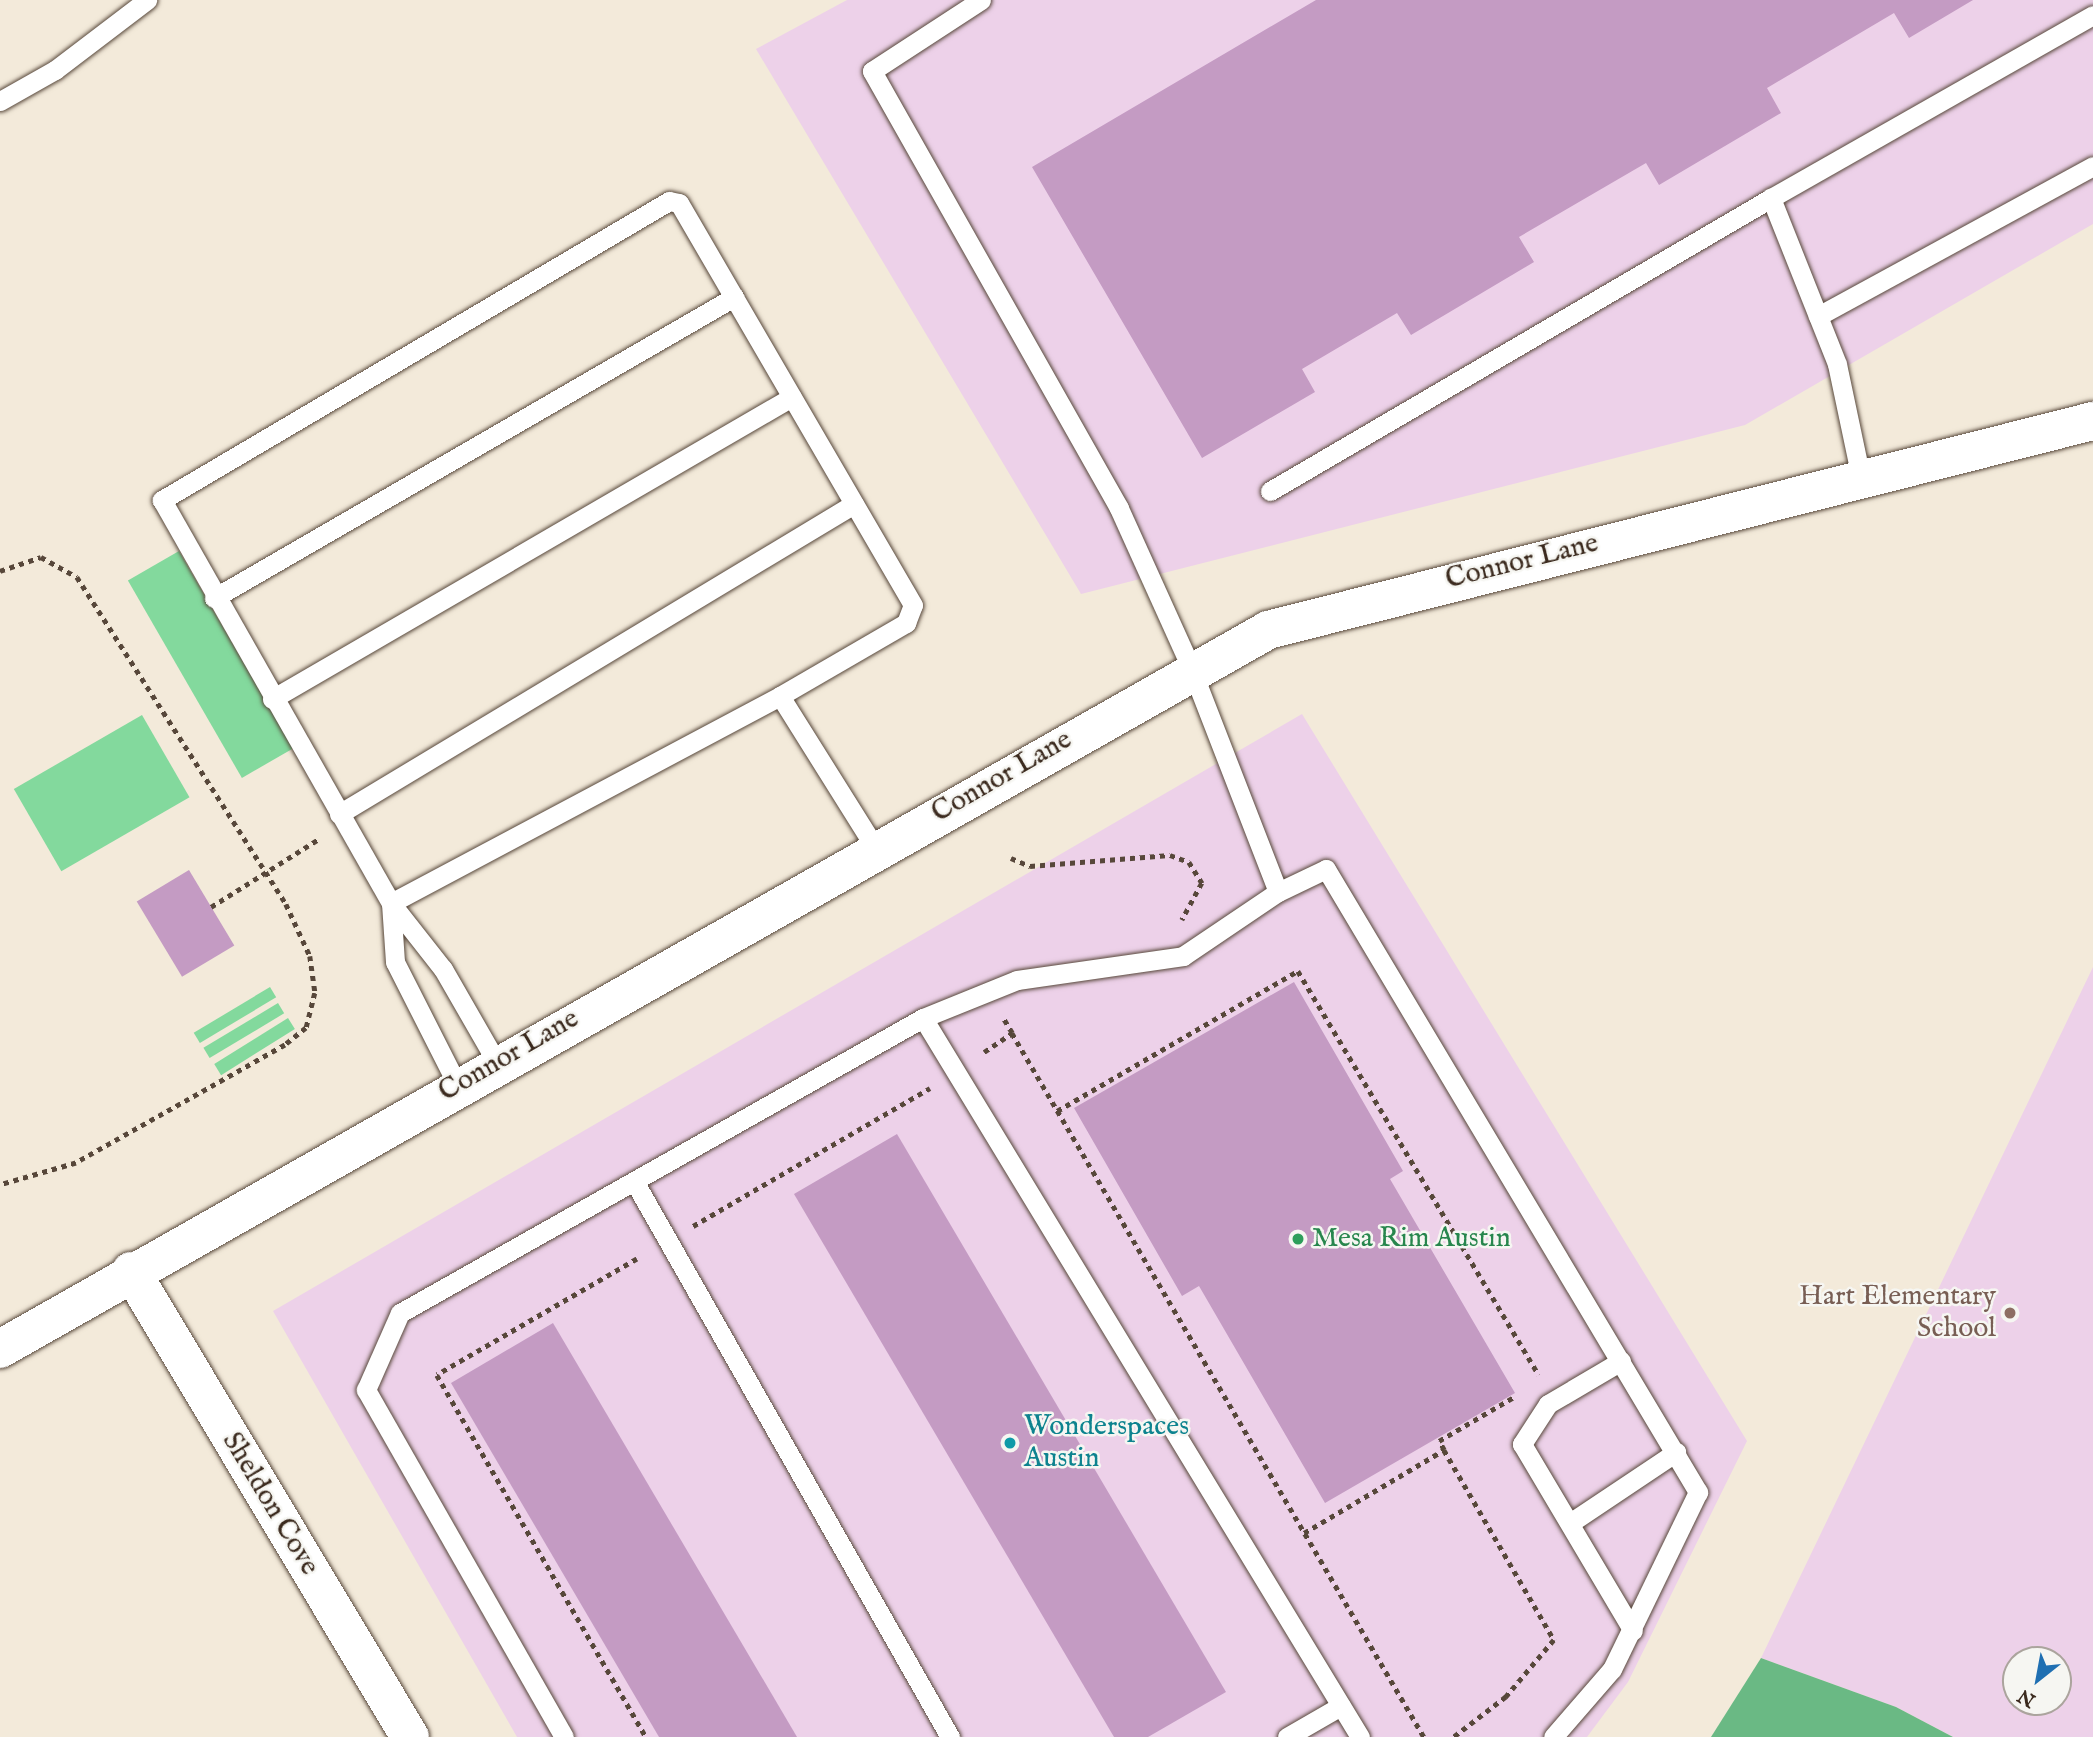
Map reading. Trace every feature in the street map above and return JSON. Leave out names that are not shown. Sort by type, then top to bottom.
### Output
[{"type":"street","name":"Connor Lane","points":[[0,1349],[131,1271],[497,1063],[1192,670],[1268,630],[1346,606],[2093,421]]},
{"type":"street","name":"Sheldon Cove","points":[[131,1271],[410,1737]]},
{"type":"lane","points":[[0,101],[55,70],[147,0]]},
{"type":"lane","points":[[981,0],[872,71],[1119,508],[1192,670],[1278,892]]},
{"type":"lane","points":[[1270,491],[1772,198],[2093,15]]},
{"type":"lane","points":[[1818,317],[2093,166]]},
{"type":"lane","points":[[1772,198],[1837,363],[1861,478]]},
{"type":"lane","points":[[391,904],[780,696],[910,616],[913,606],[679,203],[669,201],[166,495],[161,509],[391,904],[443,969],[497,1063]]},
{"type":"lane","points":[[214,598],[734,297]]},
{"type":"lane","points":[[272,699],[792,397]]},
{"type":"lane","points":[[342,819],[854,504]]},
{"type":"lane","points":[[780,696],[876,849]]},
{"type":"lane","points":[[564,1737],[366,1390],[400,1313],[923,1018],[1017,980],[1183,956],[1278,892],[1326,869],[1698,1492],[1633,1631],[1591,1697],[1553,1737]]},
{"type":"lane","points":[[391,904],[395,962],[458,1086]]},
{"type":"lane","points":[[923,1018],[1360,1737]]},
{"type":"lane","points":[[634,1181],[950,1737]]},
{"type":"lane","points":[[1621,1361],[1548,1404],[1522,1444],[1633,1631]]},
{"type":"lane","points":[[1570,1523],[1676,1452]]},
{"type":"lane","points":[[1287,1737],[1341,1706]]},
{"type":"path","points":[[0,571],[41,557],[77,576],[262,872],[310,956],[315,993],[306,1028],[76,1163],[0,1185]]},
{"type":"path","points":[[211,907],[342,819]]},
{"type":"path","points":[[1011,858],[1030,866],[1170,855],[1189,862],[1202,883],[1182,914],[1182,929]]},
{"type":"path","points":[[1057,1111],[1298,971],[1543,1380],[1531,1387]]},
{"type":"path","points":[[1001,1015],[1424,1737]]},
{"type":"path","points":[[984,1052],[1012,1033]]},
{"type":"path","points":[[693,1226],[933,1086]]},
{"type":"path","points":[[637,1259],[437,1375],[646,1737]]},
{"type":"path","points":[[1454,1737],[1506,1697],[1554,1640],[1439,1441],[1520,1394]]},
{"type":"path","points":[[1304,1533],[1444,1450]]},
{"type":"shaded area","points":[[847,0],[2093,0],[2093,224],[1745,425],[1081,594],[756,49]]},
{"type":"shaded area","points":[[1302,714],[1747,1441],[1628,1682],[1587,1737],[517,1737],[273,1311]]},
{"type":"shaded area","name":"Hart Elementary School","points":[[2093,967],[2093,1737],[1953,1737],[1896,1707],[1761,1658]]},
{"type":"green space","points":[[179,551],[293,748],[242,778],[128,580]]},
{"type":"green space","points":[[142,715],[190,797],[61,871],[14,789]]},
{"type":"green space","points":[[270,987],[276,997],[200,1043],[194,1033]]},
{"type":"green space","points":[[278,1003],[284,1013],[210,1058],[203,1048]]},
{"type":"green space","points":[[288,1018],[295,1029],[221,1075],[214,1064]]},
{"type":"green space","points":[[1761,1658],[1896,1707],[1953,1737],[1711,1737]]},
{"type":"building","points":[[1316,0],[1973,0],[1909,38],[1894,13],[1767,88],[1781,113],[1659,185],[1646,163],[1519,237],[1534,262],[1411,335],[1397,313],[1302,369],[1315,392],[1202,458],[1032,167]]},
{"type":"building","points":[[189,870],[234,945],[182,977],[137,901]]},
{"type":"building","points":[[1294,982],[1403,1171],[1390,1179],[1515,1393],[1325,1503],[1199,1286],[1182,1296],[1074,1108]]},
{"type":"building","name":"Wonderspaces Austin","points":[[897,1134],[1226,1692],[1148,1737],[1114,1737],[794,1194]]},
{"type":"building","points":[[553,1323],[797,1737],[659,1737],[451,1383]]},
{"type":"place","name":"Mesa Rim Austin","points":[[1298,1239]]},
{"type":"place","name":"Hart Elementary School","points":[[2010,1313]]},
{"type":"place","name":"Wonderspaces Austin","points":[[1010,1443]]}]
